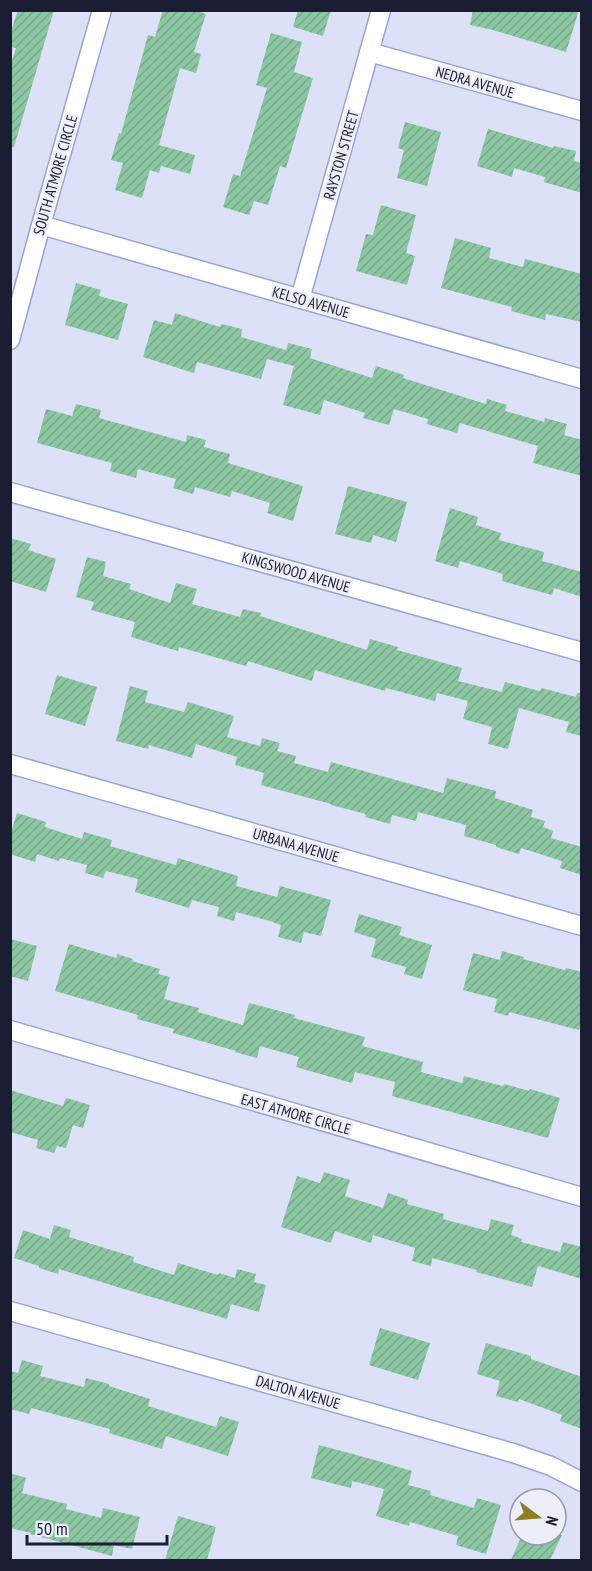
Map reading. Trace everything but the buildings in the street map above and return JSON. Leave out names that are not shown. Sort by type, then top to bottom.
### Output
[{"type":"street","name":"SOUTH ATMORE CIRCLE","points":[[10,340],[102,10]]},
{"type":"street","name":"RAYSTON STREET","points":[[300,299],[381,10]]},
{"type":"street","name":"NEDRA AVENUE","points":[[369,52],[582,111]]},
{"type":"street","name":"KELSO AVENUE","points":[[41,225],[582,379]]},
{"type":"street","name":"KINGSWOOD AVENUE","points":[[10,492],[582,652]]},
{"type":"street","name":"URBANA AVENUE","points":[[10,764],[582,926]]},
{"type":"street","name":"EAST ATMORE CIRCLE","points":[[10,1030],[582,1197]]},
{"type":"street","name":"DALTON AVENUE","points":[[10,1311],[513,1453],[551,1466],[582,1482]]}]
